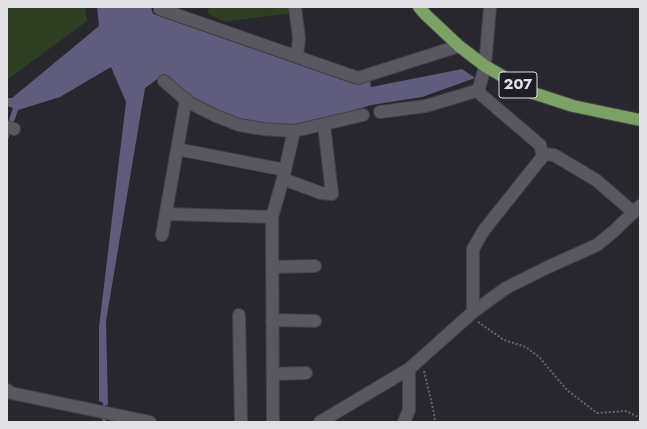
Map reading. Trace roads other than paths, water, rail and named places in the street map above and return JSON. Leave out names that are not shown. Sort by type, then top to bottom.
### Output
[{"type":"highway","name":"207","points":[[419,7],[459,46],[485,66],[530,92],[573,106],[640,120]]},
{"type":"street","points":[[160,7],[160,9],[358,78],[459,46]]},
{"type":"street","points":[[295,7],[299,38],[297,57]]},
{"type":"street","points":[[471,314],[473,249],[484,230],[543,156],[540,145],[478,92],[485,66],[490,7]]},
{"type":"street","points":[[164,80],[186,99],[216,116],[239,125],[263,129],[294,131],[362,116]]},
{"type":"street","points":[[380,112],[426,106],[479,90]]},
{"type":"street","points":[[162,235],[186,99]]},
{"type":"street","points":[[177,149],[284,175],[321,193],[332,194],[324,124]]},
{"type":"street","points":[[273,422],[272,217],[284,175],[294,131]]},
{"type":"street","points":[[320,422],[409,369],[471,314],[506,288],[597,245],[637,209],[596,180],[554,155],[543,154]]},
{"type":"street","points":[[166,214],[272,217]]},
{"type":"street","points":[[272,267],[315,266]]},
{"type":"street","points":[[239,315],[241,422]]},
{"type":"street","points":[[272,320],[315,321]]},
{"type":"street","points":[[404,422],[410,410],[409,369]]},
{"type":"street","points":[[273,374],[306,374]]},
{"type":"street","points":[[7,390],[11,393],[150,422]]},
{"type":"waterway","points":[[104,422],[105,399]]}]
